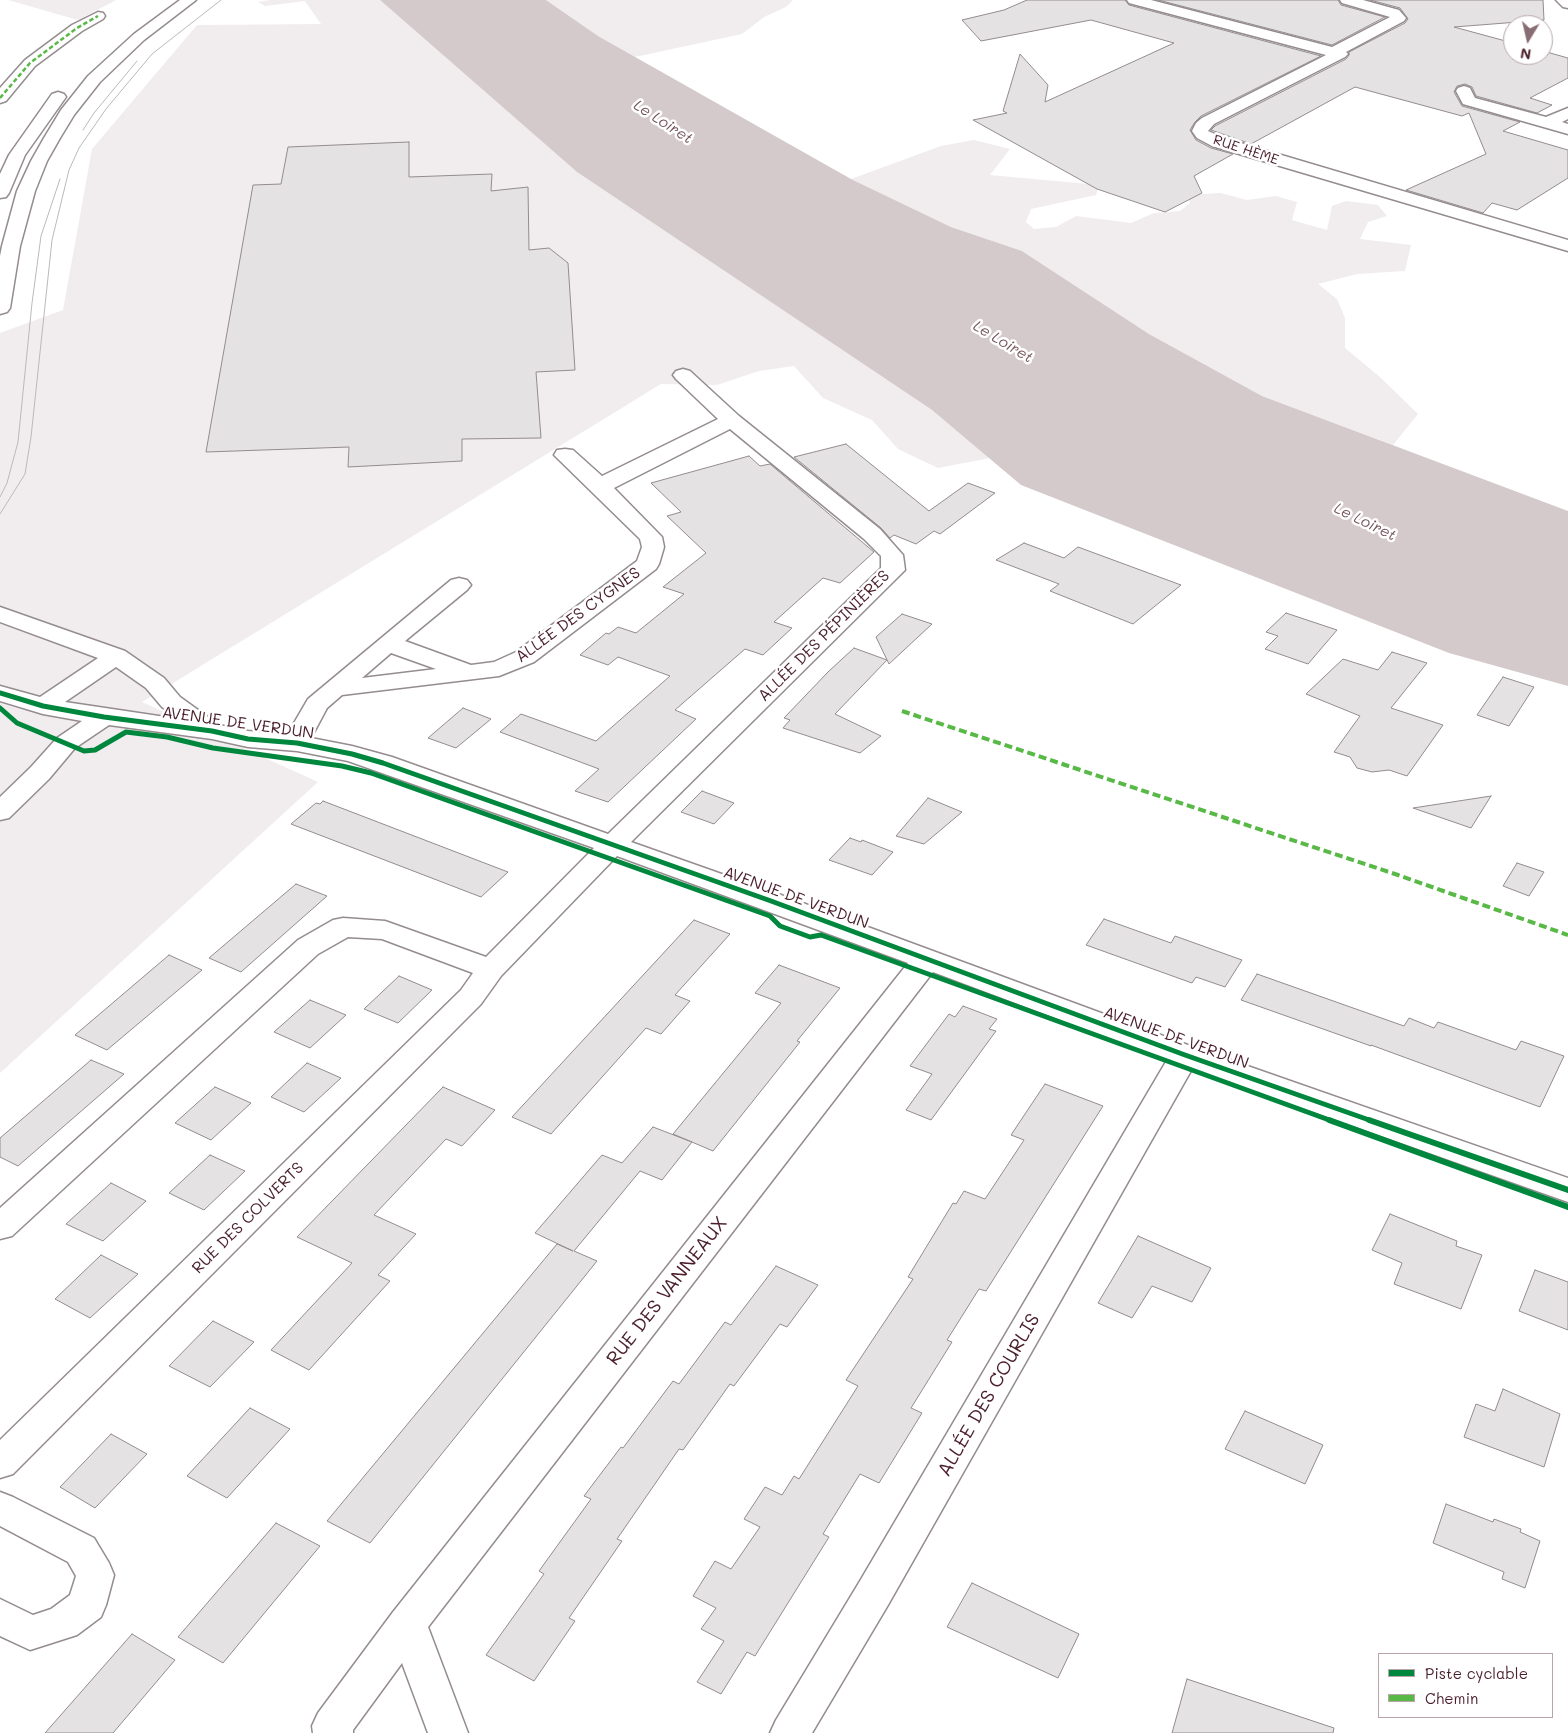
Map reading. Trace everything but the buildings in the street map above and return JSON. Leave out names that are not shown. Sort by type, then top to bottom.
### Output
[{"type":"street","points":[[0,193],[17,155],[34,129],[74,80],[117,38],[168,0]]},
{"type":"street","points":[[0,308],[11,246],[26,192],[39,161],[67,113],[94,79],[139,37],[188,0]]},
{"type":"street","points":[[1134,0],[1334,52],[1399,18],[1394,12],[1347,0]]},
{"type":"street","points":[[1563,0],[1568,4]]},
{"type":"street","points":[[0,98],[30,63],[77,28],[98,16]]},
{"type":"street","name":"RUE HÈME","points":[[1334,52],[1340,54],[1208,121],[1202,126],[1200,131],[1203,136],[1568,246]]},
{"type":"street","points":[[1464,91],[1469,101],[1568,129]]},
{"type":"street","points":[[1548,123],[1568,113]]},
{"type":"street","name":"ALLÉE DES PÉPINIÈRES","points":[[614,845],[893,570],[892,555],[872,534],[732,420],[683,374]]},
{"type":"street","points":[[600,486],[732,420]]},
{"type":"street","name":"ALLÉE DES CYGNES","points":[[333,688],[499,668],[525,657],[648,564],[653,547],[651,537],[600,486],[565,455]]},
{"type":"street","points":[[297,743],[317,704],[333,688],[459,585]]},
{"type":"street","name":"AVENUE DE VERDUN","points":[[0,614],[116,656],[155,683],[171,702],[212,731]]},
{"type":"street","name":"ALLÉE DES CYGNES","points":[[388,643],[468,672]]},
{"type":"street","points":[[43,706],[116,656]]},
{"type":"street","name":"AVENUE DE VERDUN","points":[[0,693],[43,706],[104,717],[212,731],[248,740],[297,743],[352,754],[383,763],[614,845],[1185,1055],[1568,1190]]},
{"type":"street","points":[[0,812],[40,773],[66,743],[104,717]]},
{"type":"street","name":"RUE DES COLVERTS","points":[[0,1463],[471,997],[491,969],[614,845]]},
{"type":"street","points":[[0,1227],[308,947],[343,927],[385,930],[491,969]]},
{"type":"street","name":"RUE DES VANNEAUX","points":[[333,1733],[332,1726],[407,1624],[927,959]]},
{"type":"street","name":"ALLÉE DES COURLIS","points":[[790,1733],[889,1567],[1185,1055]]},
{"type":"street","points":[[0,1508],[81,1550],[95,1575],[87,1605],[63,1623],[30,1632],[0,1616]]},
{"type":"street","points":[[407,1624],[448,1733]]},
{"type":"shaded area","points":[[8,0],[116,0],[78,20]]},
{"type":"shaded area","points":[[270,0],[380,0],[577,172],[932,410],[990,458],[938,468],[898,449],[872,420],[823,398],[794,366],[759,371],[717,385],[661,384],[142,702],[318,782],[0,1073],[0,333],[63,310],[92,149],[197,25],[321,24],[305,1],[265,6],[258,2]]},
{"type":"shaded area","points":[[546,0],[793,0],[786,7],[764,17],[742,34],[635,57],[598,36]]},
{"type":"shaded area","points":[[974,140],[1010,149],[990,175],[1099,185],[1096,195],[1031,209],[1026,222],[1034,229],[1056,227],[1076,216],[1131,223],[1154,213],[1180,211],[1190,203],[1188,195],[1220,193],[1247,200],[1276,196],[1297,202],[1292,220],[1327,230],[1332,206],[1346,201],[1378,205],[1387,216],[1368,222],[1360,239],[1411,245],[1405,271],[1357,274],[1318,284],[1337,299],[1345,318],[1345,348],[1380,377],[1418,414],[1393,445],[1262,396],[1149,334],[1022,251],[951,227],[851,179],[941,146]]},
{"type":"water","name":"Le Loiret","points":[[380,0],[546,0],[598,36],[851,179],[951,227],[1022,251],[1149,334],[1262,396],[1568,511],[1568,686],[1449,653],[1021,485],[932,410],[577,172]]},
{"type":"tram line","points":[[0,514],[25,474],[31,437],[52,240],[69,170],[79,148],[106,109],[152,54],[221,0]]},
{"type":"tram line","points":[[83,130],[94,113],[137,61]]},
{"type":"tram line","points":[[0,497],[7,483],[18,442],[32,303],[41,236],[60,179]]},
{"type":"marked path","points":[[0,98],[30,63],[77,28],[98,16]]},
{"type":"marked path","points":[[902,711],[1398,875],[1568,935]]},
{"type":"cycle path","points":[[0,693],[43,706],[104,717],[212,731],[248,739],[297,743],[352,754],[383,763],[771,901],[1185,1055],[1568,1190]]},
{"type":"cycle path","points":[[0,708],[17,723],[84,751],[95,750],[126,732],[167,737],[213,748],[342,766],[371,773],[770,916],[780,926],[810,937],[821,935],[1568,1207]]}]
